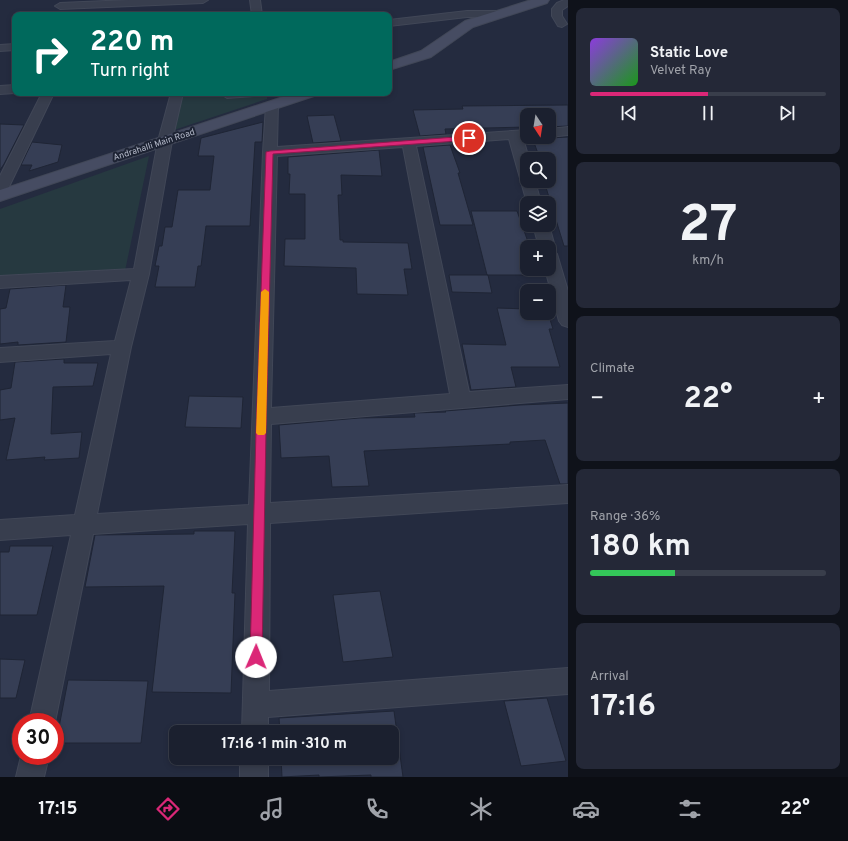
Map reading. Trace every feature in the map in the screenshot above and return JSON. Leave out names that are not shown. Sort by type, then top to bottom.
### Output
[{"type":"main road","points":[[392,65],[426,54],[467,15],[500,14],[543,0]]},
{"type":"main road","name":"Andrahalli Main Road","points":[[0,196],[300,96]]},
{"type":"street","points":[[59,7],[126,2],[203,0]]},
{"type":"street","points":[[255,0],[257,12]]},
{"type":"street","points":[[560,2],[557,10],[557,16],[562,24]]},
{"type":"street","points":[[392,23],[467,15]]},
{"type":"street","points":[[0,48],[12,47]]},
{"type":"street","points":[[0,90],[12,90]]},
{"type":"street","points":[[0,191],[47,96]]},
{"type":"street","points":[[44,713],[122,347],[141,274],[165,141],[176,96]]},
{"type":"street","points":[[255,725],[261,417],[272,105]]},
{"type":"street","points":[[556,132],[568,131]]},
{"type":"street","points":[[270,152],[520,135]]},
{"type":"street","points":[[409,143],[461,401]]},
{"type":"street","points":[[0,282],[141,274]]},
{"type":"street","points":[[555,276],[568,321]]},
{"type":"street","points":[[0,355],[122,347]]},
{"type":"street","points":[[261,417],[568,392]]},
{"type":"street","points":[[0,530],[568,494]]},
{"type":"street","points":[[255,705],[568,681]]},
{"type":"street","points":[[30,777],[33,765]]},
{"type":"street","points":[[254,765],[254,777]]},
{"type":"shaded area","points":[[182,96],[267,96],[267,99],[174,130]]},
{"type":"shaded area","points":[[149,156],[125,271],[0,276],[0,209]]},
{"type":"building","points":[[568,105],[568,126],[556,127],[556,108],[520,108],[520,127],[445,129],[446,134],[420,136],[413,110],[463,109],[462,106]]},
{"type":"building","points":[[334,115],[341,141],[313,143],[307,116]]},
{"type":"building","points":[[263,122],[262,142],[255,142],[250,226],[206,226],[201,266],[198,266],[195,287],[155,287],[159,266],[155,266],[159,246],[162,246],[165,227],[172,227],[178,190],[210,190],[214,156],[198,156],[201,138]]},
{"type":"building","points":[[0,124],[24,125],[0,170]]},
{"type":"building","points":[[568,137],[568,246],[564,246],[556,220],[556,196],[549,196],[546,188],[556,188],[556,152],[537,152],[535,144],[556,144],[556,138]]},
{"type":"building","points":[[32,142],[62,145],[58,162],[29,171],[32,165],[21,165]]},
{"type":"building","points":[[450,145],[460,173],[458,173],[473,225],[440,225],[423,147]]},
{"type":"building","points":[[379,150],[382,176],[341,175],[342,195],[338,195],[340,240],[343,240],[343,242],[408,243],[412,269],[404,269],[408,295],[357,294],[356,268],[284,266],[285,239],[305,239],[305,194],[289,194],[290,174],[288,174],[288,157]]},
{"type":"building","points":[[471,211],[517,211],[520,219],[520,232],[524,232],[527,239],[520,240],[520,275],[487,275]]},
{"type":"building","points":[[449,275],[488,275],[492,293],[452,292]]},
{"type":"building","points":[[66,285],[63,307],[70,307],[66,342],[18,345],[18,342],[0,344],[0,309],[6,308],[10,289]]},
{"type":"building","points":[[497,308],[520,309],[520,320],[550,320],[553,329],[549,329],[560,367],[511,367],[516,387],[471,390],[462,344],[506,345]]},
{"type":"building","points":[[64,359],[64,363],[98,363],[93,386],[53,387],[51,434],[82,432],[79,458],[44,460],[45,457],[6,460],[15,418],[0,420],[0,390],[11,388],[15,362]]},
{"type":"building","points":[[189,396],[243,397],[241,428],[185,427]]},
{"type":"building","points":[[568,403],[568,484],[560,484],[545,440],[510,442],[510,444],[364,451],[369,486],[332,487],[329,456],[281,458],[279,425],[359,418],[415,417],[414,413]]},
{"type":"building","points":[[194,531],[235,531],[232,593],[235,593],[231,693],[152,692],[164,586],[85,587],[95,535],[194,534]]},
{"type":"building","points":[[10,546],[53,546],[37,615],[0,615],[0,552],[9,552]]},
{"type":"building","points":[[380,591],[393,657],[343,662],[333,595]]},
{"type":"building","points":[[0,659],[25,660],[16,698],[0,698]]},
{"type":"building","points":[[68,680],[148,681],[141,743],[64,743],[64,713],[62,713]]},
{"type":"building","points":[[547,698],[566,761],[521,766],[504,701]]},
{"type":"building","points":[[394,711],[396,725],[280,725],[279,718]]},
{"type":"building","points":[[399,748],[403,777],[371,777],[371,775],[319,777],[319,775],[282,777],[281,765],[399,765]]},
{"type":"slow traffic","points":[[261,433],[265,292]]},
{"type":"route","points":[[256,657],[261,431],[270,152],[469,138]]}]
